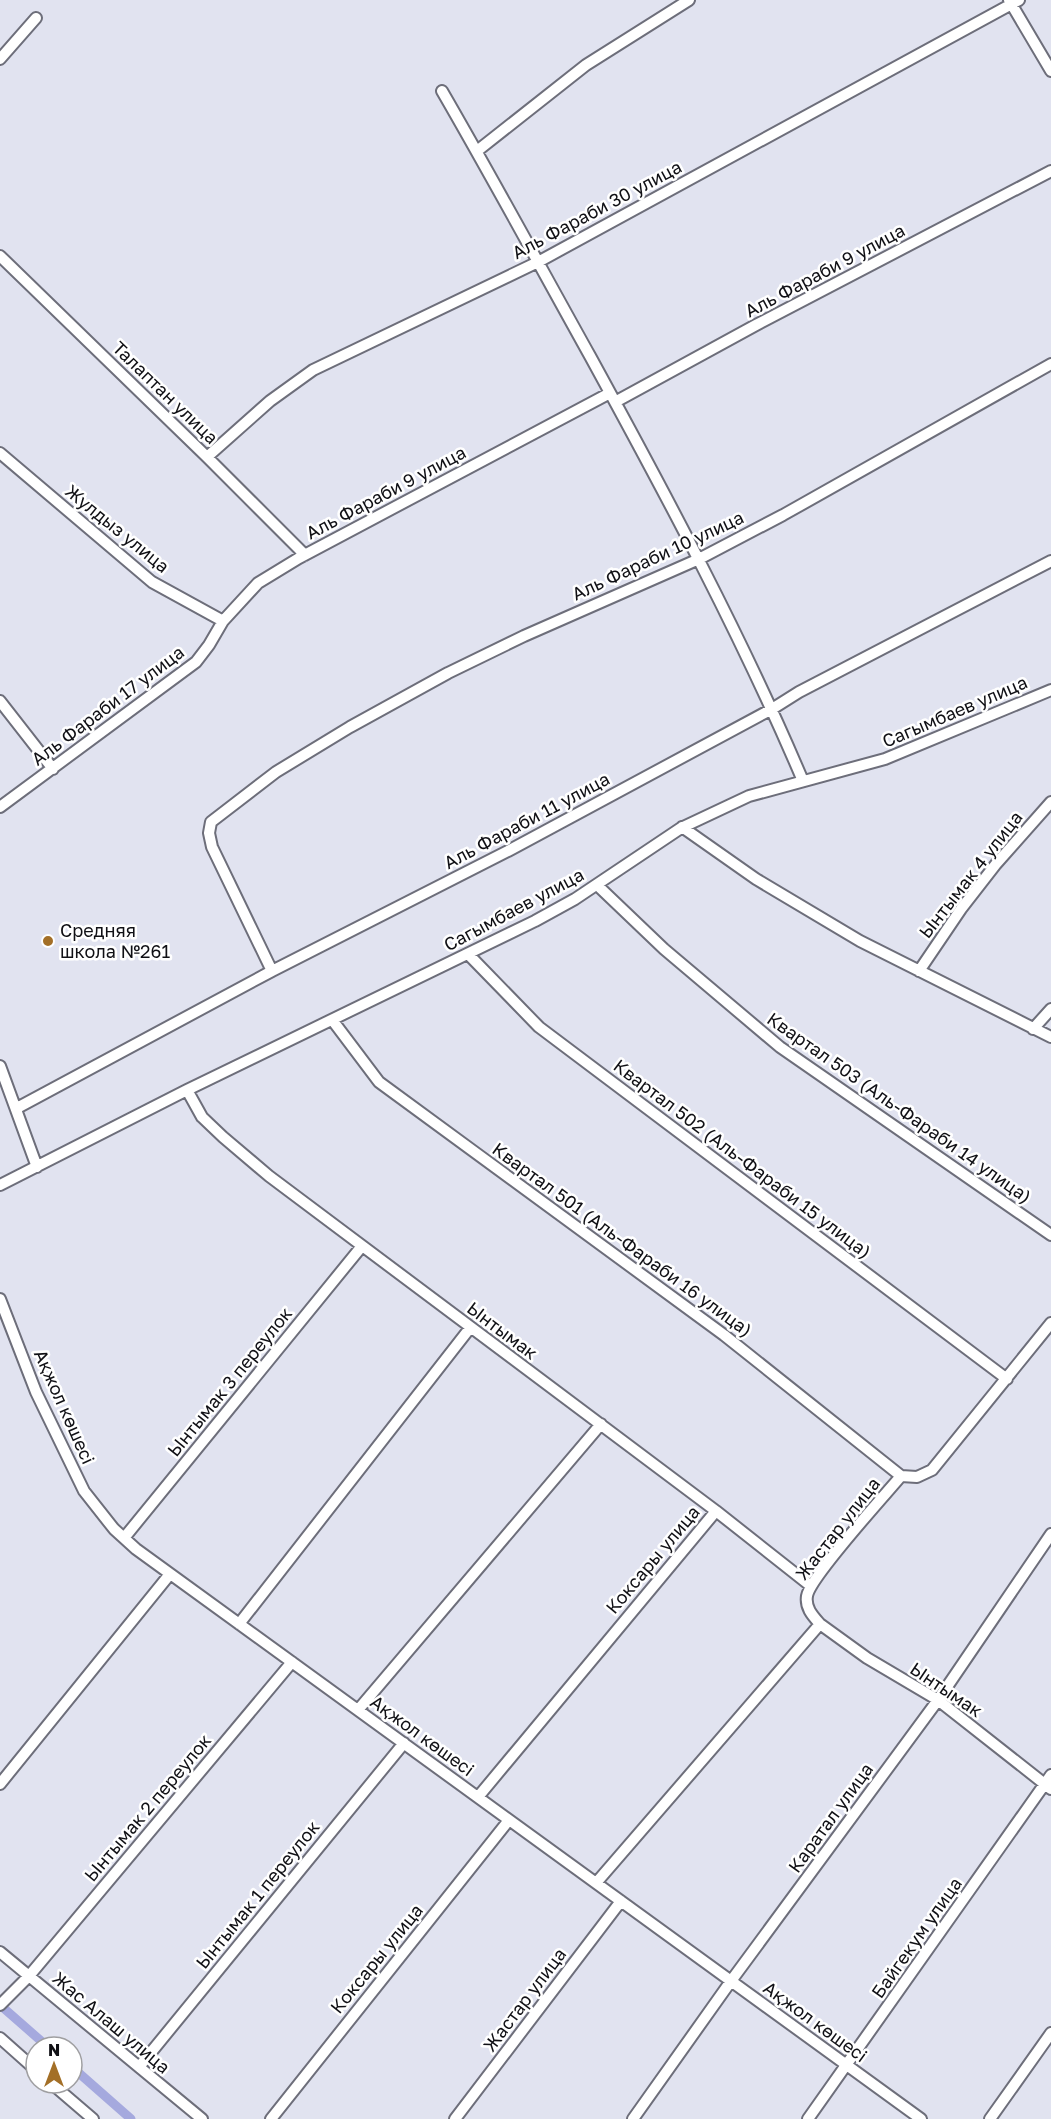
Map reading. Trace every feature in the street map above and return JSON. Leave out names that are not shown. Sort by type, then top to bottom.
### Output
[{"type":"street","points":[[477,151],[586,65],[688,0]]},
{"type":"street","points":[[1013,1],[1051,71]]},
{"type":"street","name":"Аль Фараби 30 улица","points":[[207,457],[270,401],[313,370],[538,262],[1013,1]]},
{"type":"street","points":[[0,59],[36,18]]},
{"type":"street","points":[[442,91],[613,398],[699,559],[772,709],[803,781]]},
{"type":"street","name":"Аль Фараби 9 улица","points":[[305,555],[756,325],[1051,171]]},
{"type":"street","name":"Талаптан улица","points":[[0,256],[305,555]]},
{"type":"street","name":"Аль Фараби 10 улица","points":[[272,971],[212,847],[208,833],[211,822],[276,772],[350,727],[448,673],[524,636],[699,559],[783,515],[1051,364]]},
{"type":"street","name":"Жулдыз улица","points":[[0,453],[152,582],[223,621]]},
{"type":"street","points":[[223,621],[258,583],[305,555]]},
{"type":"street","name":"Аль Фараби 11 улица","points":[[17,1108],[272,971],[508,851],[772,709],[809,686],[1051,561]]},
{"type":"street","name":"Аль Фараби 17 улица","points":[[0,807],[196,662],[223,621]]},
{"type":"street","name":"Сагымбаев улица","points":[[0,1185],[187,1090],[535,921],[597,885],[682,827],[748,796],[885,759],[1051,690]]},
{"type":"street","points":[[0,701],[53,770]]},
{"type":"street","name":"Ынтымак 4 улица","points":[[919,971],[982,882],[1051,802]]},
{"type":"street","points":[[682,827],[756,879],[860,941],[1051,1037]]},
{"type":"street","name":"Квартал 503 (Аль-Фараби 14 улица)","points":[[597,885],[664,949],[780,1047],[1051,1235]]},
{"type":"street","name":"Квартал 502 (Аль-Фараби 15 улица)","points":[[468,954],[539,1027],[1007,1379]]},
{"type":"street","points":[[1034,1029],[1051,1009]]},
{"type":"street","name":"Квартал 501 (Аль-Фараби 16 улица)","points":[[333,1021],[379,1082],[724,1335],[901,1476]]},
{"type":"street","points":[[0,1066],[37,1167]]},
{"type":"street","name":"Ынтымак","points":[[187,1090],[202,1117],[270,1176],[716,1511],[811,1586]]},
{"type":"street","name":"Ынтымак 3 переулок","points":[[124,1538],[362,1246]]},
{"type":"street","name":"Ақжол көшесі","points":[[0,1299],[36,1392],[84,1491],[124,1538],[170,1574],[921,2119]]},
{"type":"street","name":"Жастар улица","points":[[820,1624],[807,1605],[807,1595],[811,1586],[901,1476],[917,1477],[932,1470],[1051,1323]]},
{"type":"street","points":[[239,1624],[470,1328]]},
{"type":"street","points":[[358,1710],[601,1424]]},
{"type":"street","name":"Коксары улица","points":[[478,1797],[716,1511]]},
{"type":"street","name":"Каратал улица","points":[[633,2119],[731,1981],[938,1700],[1051,1534]]},
{"type":"street","points":[[0,1784],[170,1574]]},
{"type":"street","points":[[596,1883],[820,1624]]},
{"type":"street","name":"Ынтымак","points":[[820,1624],[867,1658],[938,1700],[1049,1782]]},
{"type":"street","name":"Ынтымак 2 переулок","points":[[3,2002],[29,1976],[292,1662]]},
{"type":"street","name":"Ынтымак 1 переулок","points":[[139,2067],[404,1743]]},
{"type":"street","name":"Байгекум улица","points":[[808,2119],[1049,1782]]},
{"type":"street","name":"Коксары улица","points":[[270,2119],[509,1820]]},
{"type":"street","name":"Жастар улица","points":[[456,2119],[621,1901]]},
{"type":"street","name":"Жас Алаш улица","points":[[0,1952],[202,2119]]},
{"type":"street","points":[[990,2119],[1051,2033]]},
{"type":"street","points":[[0,2038],[24,2059]]},
{"type":"street","points":[[65,2095],[93,2119]]},
{"type":"waterway","points":[[0,2005],[34,2035]]},
{"type":"waterway","points":[[84,2078],[131,2119]]},
{"type":"place","name":"Средняя школа №261","points":[[48,941]]}]
